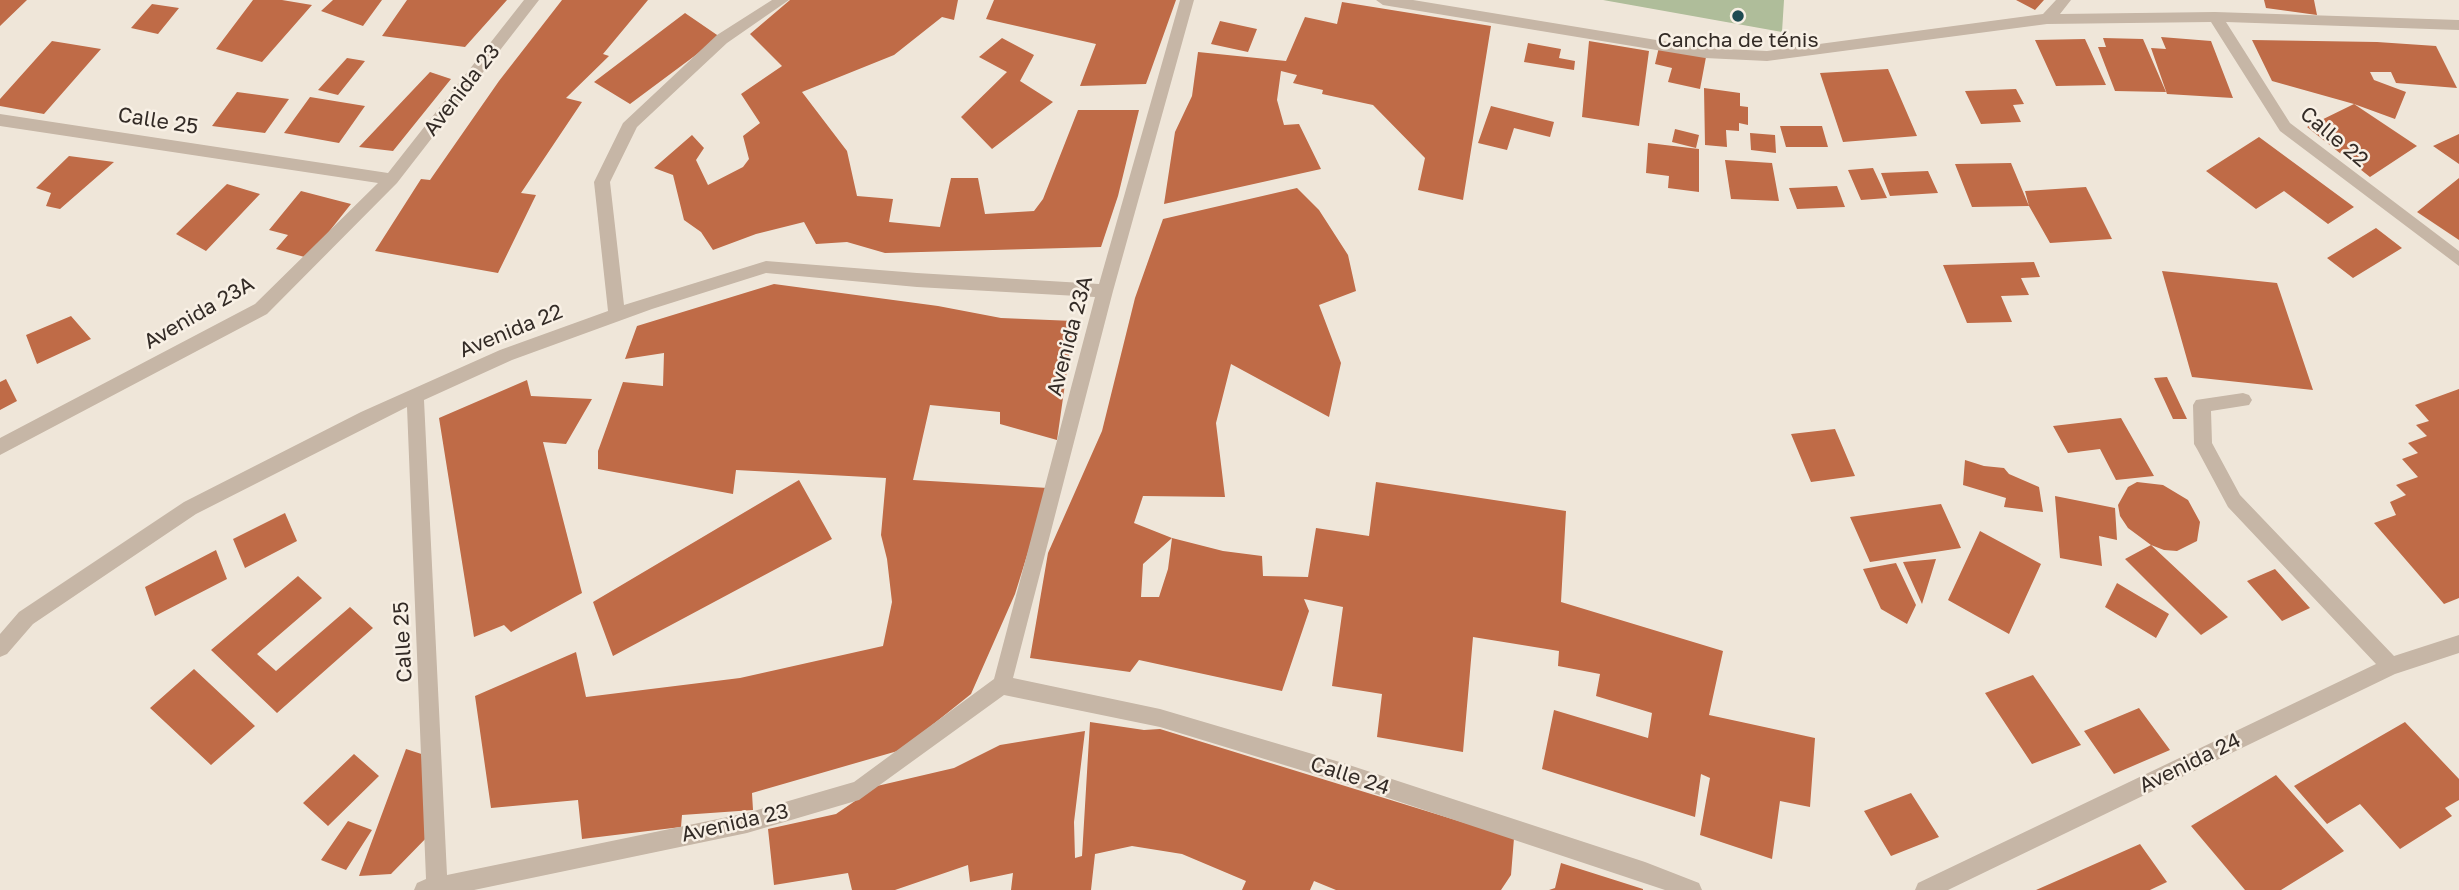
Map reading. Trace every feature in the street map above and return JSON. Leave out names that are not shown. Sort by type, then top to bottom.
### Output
[{"type":"street","name":"Avenida 23","points":[[392,179],[532,0]]},
{"type":"street","points":[[617,315],[602,181],[631,123],[722,38],[782,0]]},
{"type":"street","name":"Avenida 23A","points":[[1002,685],[1105,291],[1187,0]]},
{"type":"street","points":[[1383,0],[1705,53],[1767,56],[2047,19],[2215,17],[2459,25]]},
{"type":"street","points":[[1455,11],[1470,0]]},
{"type":"street","points":[[2047,19],[2064,0]]},
{"type":"street","name":"Calle 22","points":[[2215,17],[2285,127],[2459,260]]},
{"type":"street","name":"Calle 25","points":[[0,120],[392,179]]},
{"type":"street","name":"Avenida 23A","points":[[0,447],[261,309],[392,179]]},
{"type":"street","name":"Avenida 22","points":[[0,648],[26,618],[190,509],[367,417],[506,355],[617,315],[766,267],[917,280],[1105,291]]},
{"type":"street","name":"Calle 25","points":[[415,397],[430,888]]},
{"type":"street","points":[[2242,400],[2202,405],[2203,444],[2234,501],[2391,666]]},
{"type":"street","name":"Avenida 24","points":[[1925,890],[2391,666],[2459,644]]},
{"type":"street","name":"Avenida 23","points":[[430,888],[747,823],[859,790],[1002,685]]},
{"type":"street","name":"Calle 24","points":[[1002,685],[1160,718],[1368,781],[1692,890]]},
{"type":"green space","name":"Cancha de ténis","points":[[1603,0],[1784,0],[1782,32]]},
{"type":"building","points":[[0,0],[27,0],[0,26]]},
{"type":"building","points":[[253,0],[282,0],[312,5],[262,62],[216,49]]},
{"type":"building","points":[[333,0],[382,0],[363,26],[321,11]]},
{"type":"building","points":[[407,0],[507,0],[465,47],[382,36]]},
{"type":"building","points":[[562,0],[648,0],[603,54],[609,56],[566,98],[582,102],[521,193],[536,195],[498,273],[375,251],[421,179],[430,180],[499,81]]},
{"type":"building","points":[[790,0],[958,0],[954,20],[942,17],[894,55],[802,92],[847,151],[857,196],[893,199],[889,222],[940,227],[951,178],[978,178],[985,214],[1034,211],[1043,199],[1078,110],[1139,110],[1118,196],[1101,247],[885,253],[847,242],[816,244],[804,222],[756,234],[713,250],[701,232],[684,220],[673,175],[654,168],[692,135],[704,148],[696,160],[708,185],[743,167],[749,159],[743,136],[760,123],[741,94],[782,66],[750,34]]},
{"type":"building","points":[[994,0],[1176,0],[1146,84],[1080,86],[1096,44],[986,19]]},
{"type":"building","points":[[2016,0],[2044,0],[2035,10]]},
{"type":"building","points":[[2264,0],[2314,0],[2317,15],[2266,8]]},
{"type":"building","points":[[1342,2],[1491,26],[1463,200],[1418,190],[1425,158],[1373,105],[1322,94],[1323,90],[1293,83],[1297,75],[1281,71],[1277,100],[1284,125],[1299,124],[1321,169],[1164,204],[1175,132],[1192,96],[1198,52],[1286,61],[1305,17],[1337,24]]},
{"type":"building","points":[[152,4],[179,8],[158,34],[131,28]]},
{"type":"building","points":[[685,13],[720,37],[630,104],[594,82]]},
{"type":"building","points":[[1220,21],[1257,29],[1248,52],[1211,44]]},
{"type":"building","points":[[2161,37],[2211,41],[2233,98],[2167,94],[2151,48],[2166,49]]},
{"type":"building","points":[[1002,38],[1034,55],[1020,81],[1053,102],[992,149],[961,117],[1007,72],[979,57]]},
{"type":"building","points":[[2103,38],[2143,39],[2166,92],[2115,91],[2098,47],[2106,47]]},
{"type":"building","points":[[2085,39],[2106,85],[2056,86],[2035,40]]},
{"type":"building","points":[[2252,40],[2436,46],[2457,88],[2396,83],[2391,72],[2370,72],[2374,80],[2406,92],[2395,119],[2354,104],[2272,81]]},
{"type":"building","points":[[52,41],[101,49],[44,114],[0,106],[0,99]]},
{"type":"building","points":[[1589,41],[1649,51],[1639,126],[1582,117]]},
{"type":"building","points":[[1528,43],[1561,49],[1559,58],[1575,61],[1574,70],[1524,62]]},
{"type":"building","points":[[1659,47],[1706,57],[1700,89],[1668,82],[1672,68],[1655,64]]},
{"type":"building","points":[[347,58],[365,61],[338,95],[318,90]]},
{"type":"building","points":[[1888,69],[1917,136],[1843,142],[1820,73]]},
{"type":"building","points":[[430,72],[451,79],[393,151],[359,147]]},
{"type":"building","points":[[1704,88],[1740,93],[1740,106],[1748,107],[1748,125],[1739,123],[1739,131],[1726,130],[1727,147],[1705,145]]},
{"type":"building","points":[[2016,89],[2024,104],[2013,105],[2021,122],[1981,124],[1965,91]]},
{"type":"building","points":[[237,92],[289,99],[265,133],[212,126]]},
{"type":"building","points":[[310,97],[365,106],[339,143],[284,133]]},
{"type":"building","points":[[2354,104],[2417,146],[2370,177],[2307,127]]},
{"type":"building","points":[[1491,106],[1554,122],[1550,137],[1514,128],[1507,150],[1478,143]]},
{"type":"building","points":[[1780,126],[1822,126],[1828,147],[1786,147]]},
{"type":"building","points":[[1675,129],[1699,135],[1696,148],[1672,142]]},
{"type":"building","points":[[1750,133],[1775,135],[1776,153],[1751,150]]},
{"type":"building","points":[[2459,134],[2459,164],[2433,146]]},
{"type":"building","points":[[2259,137],[2354,207],[2328,224],[2284,191],[2256,209],[2206,171]]},
{"type":"building","points":[[1648,143],[1699,149],[1699,192],[1668,188],[1669,176],[1646,173]]},
{"type":"building","points":[[69,156],[114,162],[60,209],[46,206],[51,193],[36,188]]},
{"type":"building","points":[[1725,160],[1772,163],[1779,201],[1731,199]]},
{"type":"building","points":[[2011,163],[2029,206],[1972,207],[1955,164]]},
{"type":"building","points":[[1873,168],[1887,198],[1861,200],[1848,170]]},
{"type":"building","points":[[1928,171],[1938,193],[1890,196],[1881,173]]},
{"type":"building","points":[[2459,178],[2459,240],[2417,212]]},
{"type":"building","points":[[227,184],[260,194],[206,251],[176,234]]},
{"type":"building","points":[[1837,186],[1845,207],[1797,209],[1789,188]]},
{"type":"building","points":[[2086,187],[2112,239],[2050,243],[2029,206],[2025,191]]},
{"type":"building","points":[[1297,188],[1319,210],[1348,255],[1356,291],[1319,305],[1341,363],[1329,417],[1231,364],[1216,423],[1225,497],[1143,496],[1134,523],[1172,538],[1223,551],[1262,556],[1263,576],[1308,577],[1316,528],[1369,536],[1376,482],[1566,511],[1561,602],[1723,651],[1709,715],[1815,738],[1810,807],[1780,801],[1772,859],[1700,835],[1710,778],[1701,774],[1695,817],[1542,769],[1554,710],[1648,738],[1652,713],[1596,696],[1600,674],[1558,666],[1559,651],[1473,637],[1463,752],[1377,737],[1382,694],[1332,686],[1343,607],[1304,599],[1309,611],[1282,691],[1139,660],[1130,672],[1030,658],[1048,553],[1102,431],[1135,298],[1163,219]],"holes":[[[1172,538],[1168,569],[1159,597],[1141,597],[1143,564]]]},
{"type":"building","points":[[301,191],[351,204],[308,258],[276,249],[288,235],[269,230]]},
{"type":"building","points":[[2376,228],[2402,248],[2353,278],[2327,258]]},
{"type":"building","points":[[2034,262],[2040,277],[2021,278],[2029,295],[2001,296],[2012,322],[1967,323],[1943,265]]},
{"type":"building","points":[[2162,271],[2277,283],[2313,390],[2192,377]]},
{"type":"building","points":[[774,284],[938,306],[1001,318],[1074,321],[1057,440],[1000,424],[1000,412],[930,405],[913,480],[1048,488],[1015,594],[971,694],[901,750],[752,793],[753,810],[682,815],[681,827],[582,839],[578,800],[491,808],[475,696],[576,652],[586,697],[740,678],[883,646],[892,602],[881,535],[886,478],[736,470],[733,494],[598,469],[598,451],[623,382],[663,386],[664,353],[625,359],[637,326]]},
{"type":"building","points":[[71,316],[91,339],[37,364],[26,335]]},
{"type":"building","points":[[2167,377],[2187,419],[2173,419],[2154,378]]},
{"type":"building","points":[[6,379],[17,401],[0,410],[0,382]]},
{"type":"building","points":[[527,380],[531,396],[592,399],[566,444],[543,442],[582,593],[511,632],[504,625],[474,637],[439,418]]},
{"type":"building","points":[[2459,389],[2459,598],[2444,604],[2374,523],[2396,515],[2390,502],[2406,495],[2396,485],[2418,477],[2402,459],[2418,453],[2408,443],[2427,436],[2416,425],[2429,421],[2415,405]]},
{"type":"building","points":[[2121,418],[2154,476],[2116,480],[2100,449],[2068,453],[2053,426]]},
{"type":"building","points":[[1835,429],[1855,476],[1811,482],[1791,434]]},
{"type":"building","points":[[1965,460],[2004,468],[2009,474],[2039,487],[2043,512],[2004,507],[2006,498],[1963,485]]},
{"type":"building","points":[[799,480],[832,539],[613,656],[593,602]]},
{"type":"building","points":[[2137,482],[2163,485],[2188,500],[2200,522],[2197,541],[2177,551],[2164,550],[2151,545],[2128,528],[2120,516],[2118,505],[2128,487]]},
{"type":"building","points":[[2055,496],[2115,508],[2117,540],[2099,536],[2102,566],[2060,558]]},
{"type":"building","points":[[1941,504],[1961,548],[1870,562],[1850,517]]},
{"type":"building","points":[[285,513],[297,541],[245,568],[233,539]]},
{"type":"building","points":[[1980,531],[2041,564],[2009,634],[1948,600]]},
{"type":"building","points":[[2151,545],[2228,617],[2201,635],[2125,559]]},
{"type":"building","points":[[216,550],[227,579],[155,616],[145,587]]},
{"type":"building","points":[[1936,559],[1922,604],[1903,562]]},
{"type":"building","points":[[1896,563],[1916,605],[1907,624],[1881,609],[1863,569]]},
{"type":"building","points":[[2275,569],[2310,608],[2282,621],[2247,581]]},
{"type":"building","points":[[298,576],[322,598],[257,654],[276,671],[350,607],[373,628],[277,713],[211,650]]},
{"type":"building","points":[[2117,583],[2169,614],[2156,638],[2105,607]]},
{"type":"building","points":[[194,669],[255,726],[211,765],[150,708]]},
{"type":"building","points":[[2033,675],[2081,745],[2032,764],[1985,693]]},
{"type":"building","points":[[2139,708],[2170,750],[2114,774],[2084,731]]},
{"type":"building","points":[[1090,722],[1144,730],[1160,729],[1514,838],[1511,875],[1501,890],[1336,890],[1314,881],[1310,890],[1242,890],[1246,881],[1182,854],[1132,846],[1095,854],[1091,890],[1011,890],[1013,873],[970,882],[968,865],[895,890],[852,890],[848,873],[774,885],[768,829],[836,814],[877,786],[954,768],[1000,745],[1085,731],[1074,822],[1075,858],[1082,856]]},
{"type":"building","points":[[2405,722],[2459,779],[2459,800],[2445,808],[2452,816],[2400,849],[2360,804],[2327,824],[2294,786]]},
{"type":"building","points":[[406,749],[437,759],[434,830],[391,874],[359,876]]},
{"type":"building","points":[[354,754],[379,776],[328,826],[303,803]]},
{"type":"building","points":[[2276,775],[2344,851],[2281,890],[2245,890],[2191,826]]},
{"type":"building","points":[[1911,793],[1939,837],[1891,856],[1864,811]]},
{"type":"building","points":[[348,821],[372,830],[346,870],[321,860]]},
{"type":"building","points":[[2140,844],[2167,882],[2150,890],[2036,890]]},
{"type":"building","points":[[1561,863],[1643,890],[1549,890],[1555,888]]},
{"type":"place","name":"Cancha de ténis","points":[[1738,16]]}]
